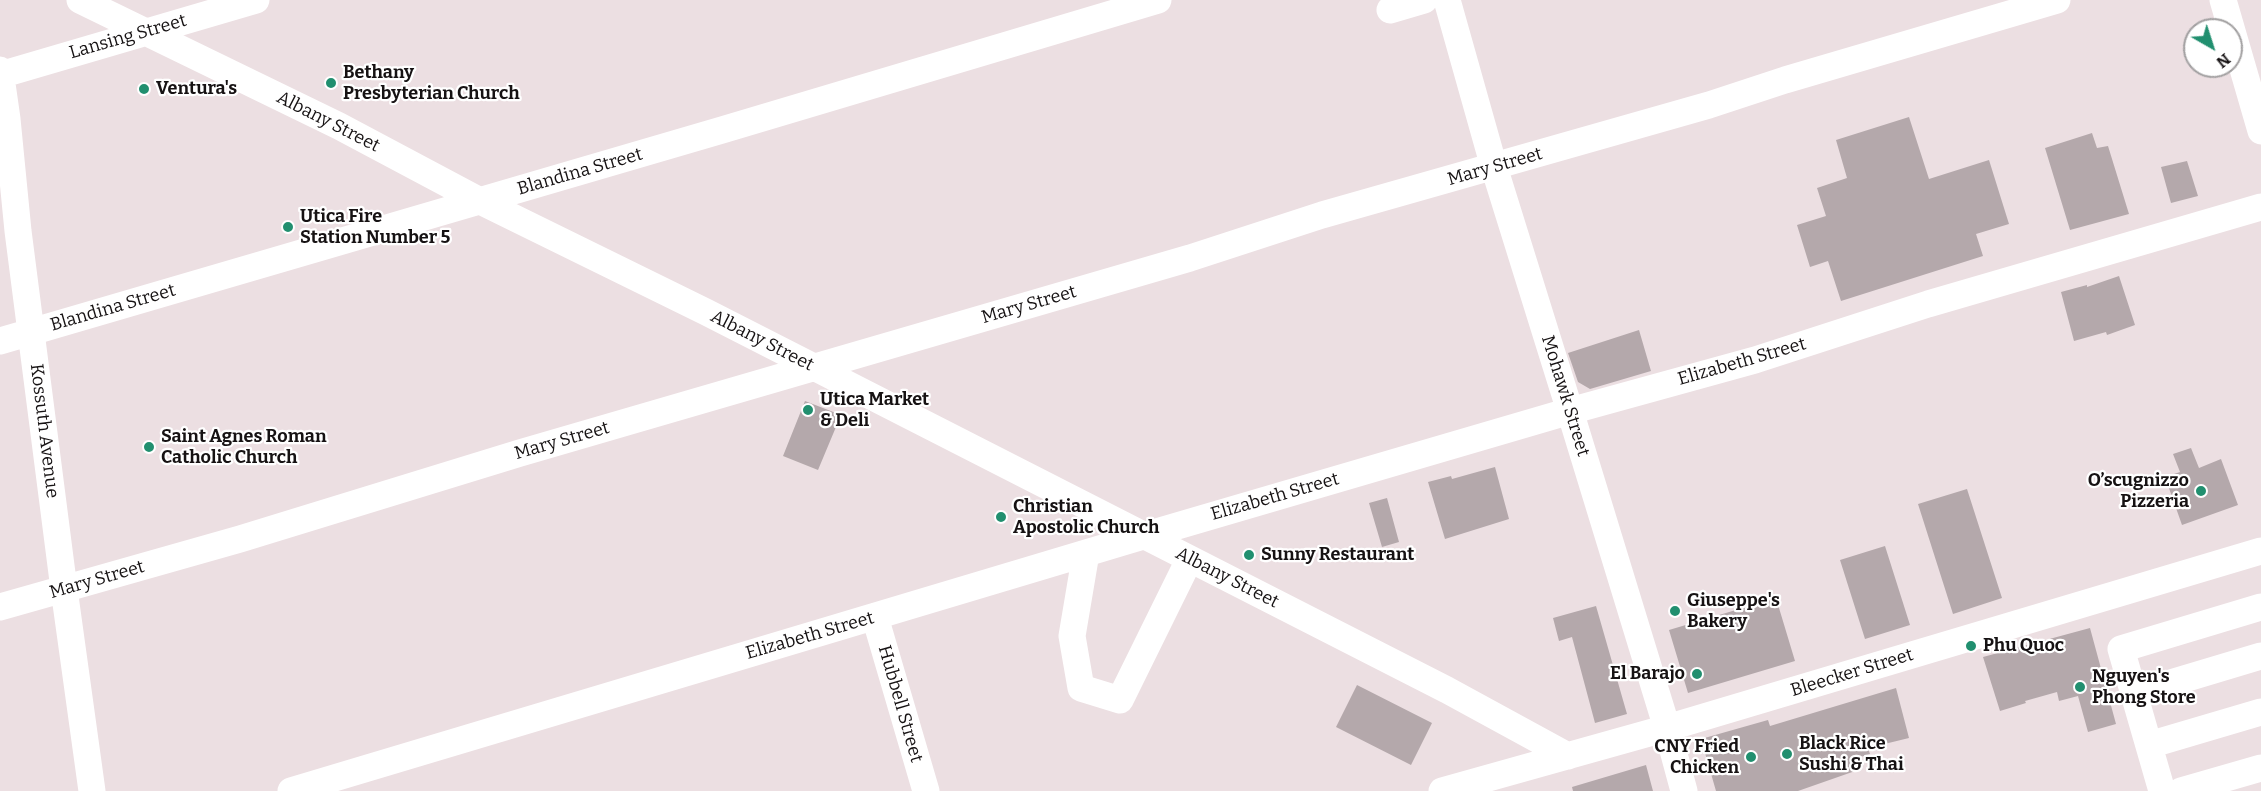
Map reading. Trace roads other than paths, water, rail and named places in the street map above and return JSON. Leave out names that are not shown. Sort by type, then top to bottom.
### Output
[{"type":"street","name":"Albany Street","points":[[80,0],[339,126],[480,201],[815,368],[1447,690],[1568,756]]},
{"type":"street","name":"Lansing Street","points":[[0,75],[256,0]]},
{"type":"street","name":"Blandina Street","points":[[0,341],[1158,0]]},
{"type":"street","points":[[1390,10],[1424,0]]},
{"type":"street","name":"Mohawk Street","points":[[1447,0],[1494,167],[1684,791]]},
{"type":"street","name":"Mary Street","points":[[0,607],[240,539],[520,453],[1190,258],[1322,215],[1709,105],[1785,80],[2057,0]]},
{"type":"street","points":[[2223,0],[2261,130]]},
{"type":"street","name":"Kossuth Avenue","points":[[0,70],[18,231],[92,791]]},
{"type":"street","name":"Elizabeth Street","points":[[291,791],[1143,536],[1570,411],[1755,360],[1928,304],[2261,207]]},
{"type":"street","name":"Bleecker Street","points":[[1442,791],[1666,728],[2261,551]]},
{"type":"street","points":[[1086,553],[1072,636],[1081,688],[1120,700],[1189,560]]},
{"type":"street","points":[[2162,791],[2121,649],[2261,607]]},
{"type":"street","name":"Hubbell Street","points":[[874,617],[926,791]]},
{"type":"street","points":[[2134,694],[2261,656]]},
{"type":"street","points":[[2149,745],[2261,712]]},
{"type":"street","points":[[2181,791],[2261,768]]},
{"type":"place","name":"Bethany Presbyterian Church","points":[[331,83]]},
{"type":"place","name":"Ventura's","points":[[144,89]]},
{"type":"place","name":"Utica Fire Station Number 5","points":[[288,227]]},
{"type":"place","name":"Utica Market & Deli","points":[[808,410]]},
{"type":"place","name":"Saint Agnes Roman Catholic Church","points":[[149,447]]},
{"type":"place","name":"O’scugnizzo Pizzeria","points":[[2201,491]]},
{"type":"place","name":"Christian Apostolic Church","points":[[1001,517]]},
{"type":"place","name":"Sunny Restaurant","points":[[1249,555]]},
{"type":"place","name":"Giuseppe's Bakery","points":[[1675,611]]},
{"type":"place","name":"Phu Quoc","points":[[1971,646]]},
{"type":"place","name":"El Barajo","points":[[1697,674]]},
{"type":"place","name":"Nguyen's Phong Store","points":[[2080,687]]},
{"type":"place","name":"Black Rice Sushi & Thai","points":[[1787,754]]},
{"type":"place","name":"CNY Fried Chicken","points":[[1751,757]]}]
